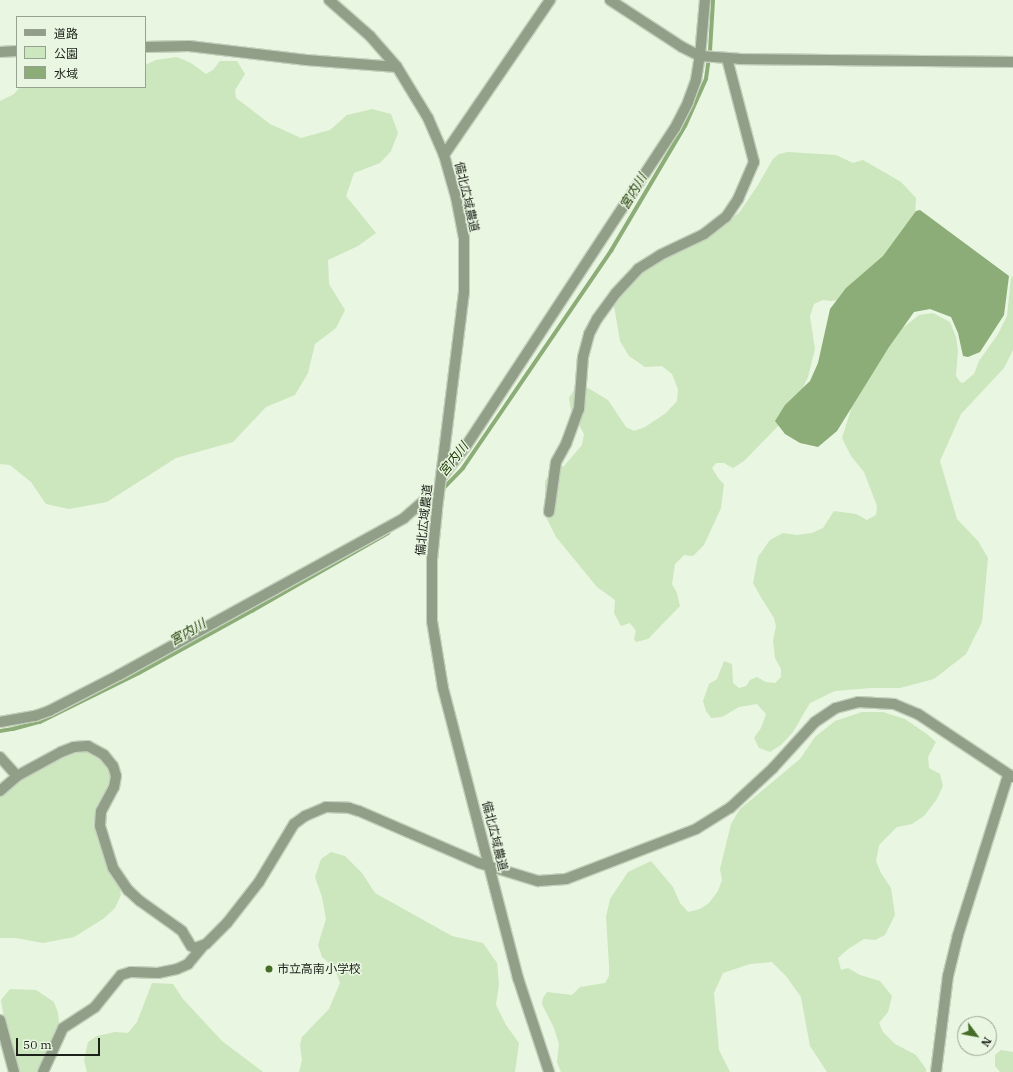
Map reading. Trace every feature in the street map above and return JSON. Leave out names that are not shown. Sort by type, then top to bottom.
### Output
[{"type":"street","name":"備北広域農道","points":[[329,0],[370,36],[397,67],[428,118],[444,155],[456,198],[464,238],[464,292],[441,482],[436,510],[432,621],[443,688],[488,864],[518,978],[549,1072]]},
{"type":"street","points":[[444,155],[550,0]]},
{"type":"street","points":[[610,0],[682,47],[700,56],[739,59],[1013,62]]},
{"type":"street","points":[[441,482],[656,159],[688,102],[696,80],[700,56],[705,0]]},
{"type":"street","points":[[146,47],[189,46],[306,60],[397,67]]},
{"type":"street","points":[[0,52],[16,51]]},
{"type":"street","points":[[549,512],[556,462],[566,444],[579,409],[583,357],[588,334],[597,318],[616,293],[638,269],[660,255],[704,234],[726,217],[738,199],[754,162],[727,58]]},
{"type":"street","points":[[0,722],[28,718],[49,711],[112,678],[404,518],[428,497]]},
{"type":"street","points":[[44,1072],[63,1028],[95,1006],[121,975],[131,972],[158,972],[177,969],[188,964],[203,946],[227,923],[259,882],[294,824],[305,816],[326,807],[349,808],[479,863],[488,864],[538,881],[566,879],[696,829],[730,808],[773,768],[815,722],[836,708],[858,702],[894,704],[918,714],[1010,776],[958,936],[948,976],[936,1072]]},
{"type":"street","points":[[0,791],[17,776],[61,752],[74,747],[88,746],[104,754],[113,766],[116,776],[114,787],[101,811],[100,826],[113,868],[128,890],[140,901],[182,932],[191,946],[195,948],[203,946]]},
{"type":"street","points":[[0,757],[17,776]]},
{"type":"street","points":[[0,1020],[14,1072]]},
{"type":"green space","points":[[177,57],[191,63],[206,74],[213,70],[220,61],[237,61],[245,74],[235,90],[236,98],[270,124],[301,138],[330,130],[347,115],[372,109],[391,114],[398,133],[391,151],[380,163],[354,173],[346,196],[376,233],[358,246],[328,260],[329,284],[345,310],[336,328],[315,344],[308,373],[295,395],[266,407],[233,442],[176,458],[107,502],[69,509],[46,504],[31,482],[10,465],[0,464],[0,101],[14,94],[19,88],[146,88],[146,65],[156,60]]},
{"type":"green space","points":[[788,152],[836,155],[853,163],[863,160],[901,182],[916,198],[915,217],[888,255],[842,299],[831,301],[823,300],[814,304],[810,316],[815,349],[808,377],[798,398],[784,420],[744,461],[733,468],[724,463],[716,463],[712,468],[724,484],[721,508],[704,545],[693,556],[684,555],[675,564],[672,584],[677,593],[680,606],[648,639],[636,642],[634,639],[636,631],[630,623],[621,626],[614,613],[615,600],[597,587],[556,537],[545,515],[545,481],[552,472],[564,466],[582,445],[584,434],[571,410],[569,398],[576,387],[588,388],[608,400],[626,427],[634,431],[645,427],[666,413],[677,401],[678,389],[672,374],[662,366],[645,367],[629,356],[620,341],[614,306],[618,293],[646,267],[710,232],[739,213],[773,159],[779,154]]},
{"type":"green space","points":[[1013,276],[1013,350],[1004,368],[961,414],[940,461],[957,519],[978,541],[988,558],[982,622],[966,654],[934,679],[900,688],[871,688],[835,691],[810,703],[793,732],[781,745],[770,752],[759,748],[754,738],[761,728],[766,714],[757,704],[739,707],[722,717],[711,718],[706,711],[703,701],[709,684],[717,679],[724,661],[732,664],[733,683],[739,688],[746,686],[750,680],[757,677],[766,682],[775,683],[781,677],[781,669],[775,658],[773,641],[776,626],[774,618],[753,583],[758,557],[770,540],[783,533],[797,535],[812,533],[823,528],[834,511],[856,514],[867,520],[876,515],[877,506],[864,472],[851,456],[842,438],[855,397],[895,334],[919,315],[933,313],[950,322],[956,337],[958,350],[956,376],[960,382],[963,383],[974,374],[979,361],[998,334],[1007,316],[1011,278]]},
{"type":"green space","points":[[862,712],[883,712],[905,719],[936,742],[928,757],[929,768],[940,774],[943,786],[937,799],[924,816],[912,824],[897,827],[879,845],[876,861],[881,873],[891,888],[895,915],[885,935],[875,940],[864,939],[848,949],[838,958],[841,970],[848,968],[860,975],[880,981],[892,996],[888,1012],[879,1023],[883,1032],[895,1044],[916,1055],[926,1069],[926,1072],[827,1072],[810,1046],[801,997],[786,976],[772,962],[750,964],[723,973],[714,993],[719,1050],[730,1072],[561,1072],[557,1062],[559,1044],[554,1028],[542,1004],[543,998],[547,992],[572,995],[580,987],[605,983],[609,976],[606,917],[610,899],[628,872],[651,861],[673,887],[680,903],[688,912],[700,909],[709,903],[718,891],[722,880],[720,869],[731,824],[740,809],[800,759],[815,737],[835,721]]},
{"type":"green space","points":[[89,751],[106,761],[110,772],[110,783],[96,827],[103,854],[109,869],[119,883],[121,895],[115,908],[103,919],[74,937],[43,943],[16,938],[0,938],[0,797],[22,778],[59,758],[76,752]]},
{"type":"green space","points":[[331,852],[345,856],[362,873],[375,893],[452,936],[483,943],[497,963],[499,984],[496,1005],[506,1025],[519,1043],[515,1072],[299,1072],[302,1060],[300,1045],[302,1037],[329,1009],[340,983],[334,967],[322,957],[318,945],[326,919],[322,897],[315,877],[321,859]]},
{"type":"green space","points":[[152,983],[173,984],[183,999],[222,1041],[263,1072],[87,1072],[84,1060],[88,1042],[97,1036],[115,1032],[128,1033],[137,1022]]},
{"type":"green space","points":[[10,989],[36,990],[54,1002],[58,1013],[59,1024],[48,1055],[37,1072],[20,1072],[14,1058],[7,1035],[1,1000]]},
{"type":"green space","points":[[1001,1050],[1013,1052],[1013,1072],[1000,1072],[995,1066],[995,1056],[997,1056],[997,1053]]},
{"type":"water","points":[[920,210],[1009,276],[1004,315],[980,352],[968,357],[963,356],[958,333],[951,317],[930,309],[914,312],[889,347],[837,431],[818,447],[800,443],[785,434],[775,421],[785,405],[810,381],[818,363],[830,309],[846,288],[883,256],[916,211]]},
{"type":"waterway","name":"宮内川","points":[[441,491],[463,468],[611,251],[685,126],[706,79],[710,51],[713,0]]},
{"type":"waterway","name":"宮内川","points":[[0,731],[40,722],[139,673],[252,611],[388,533]]},
{"type":"place","name":"市立高南小学校","points":[[269,969]]}]
